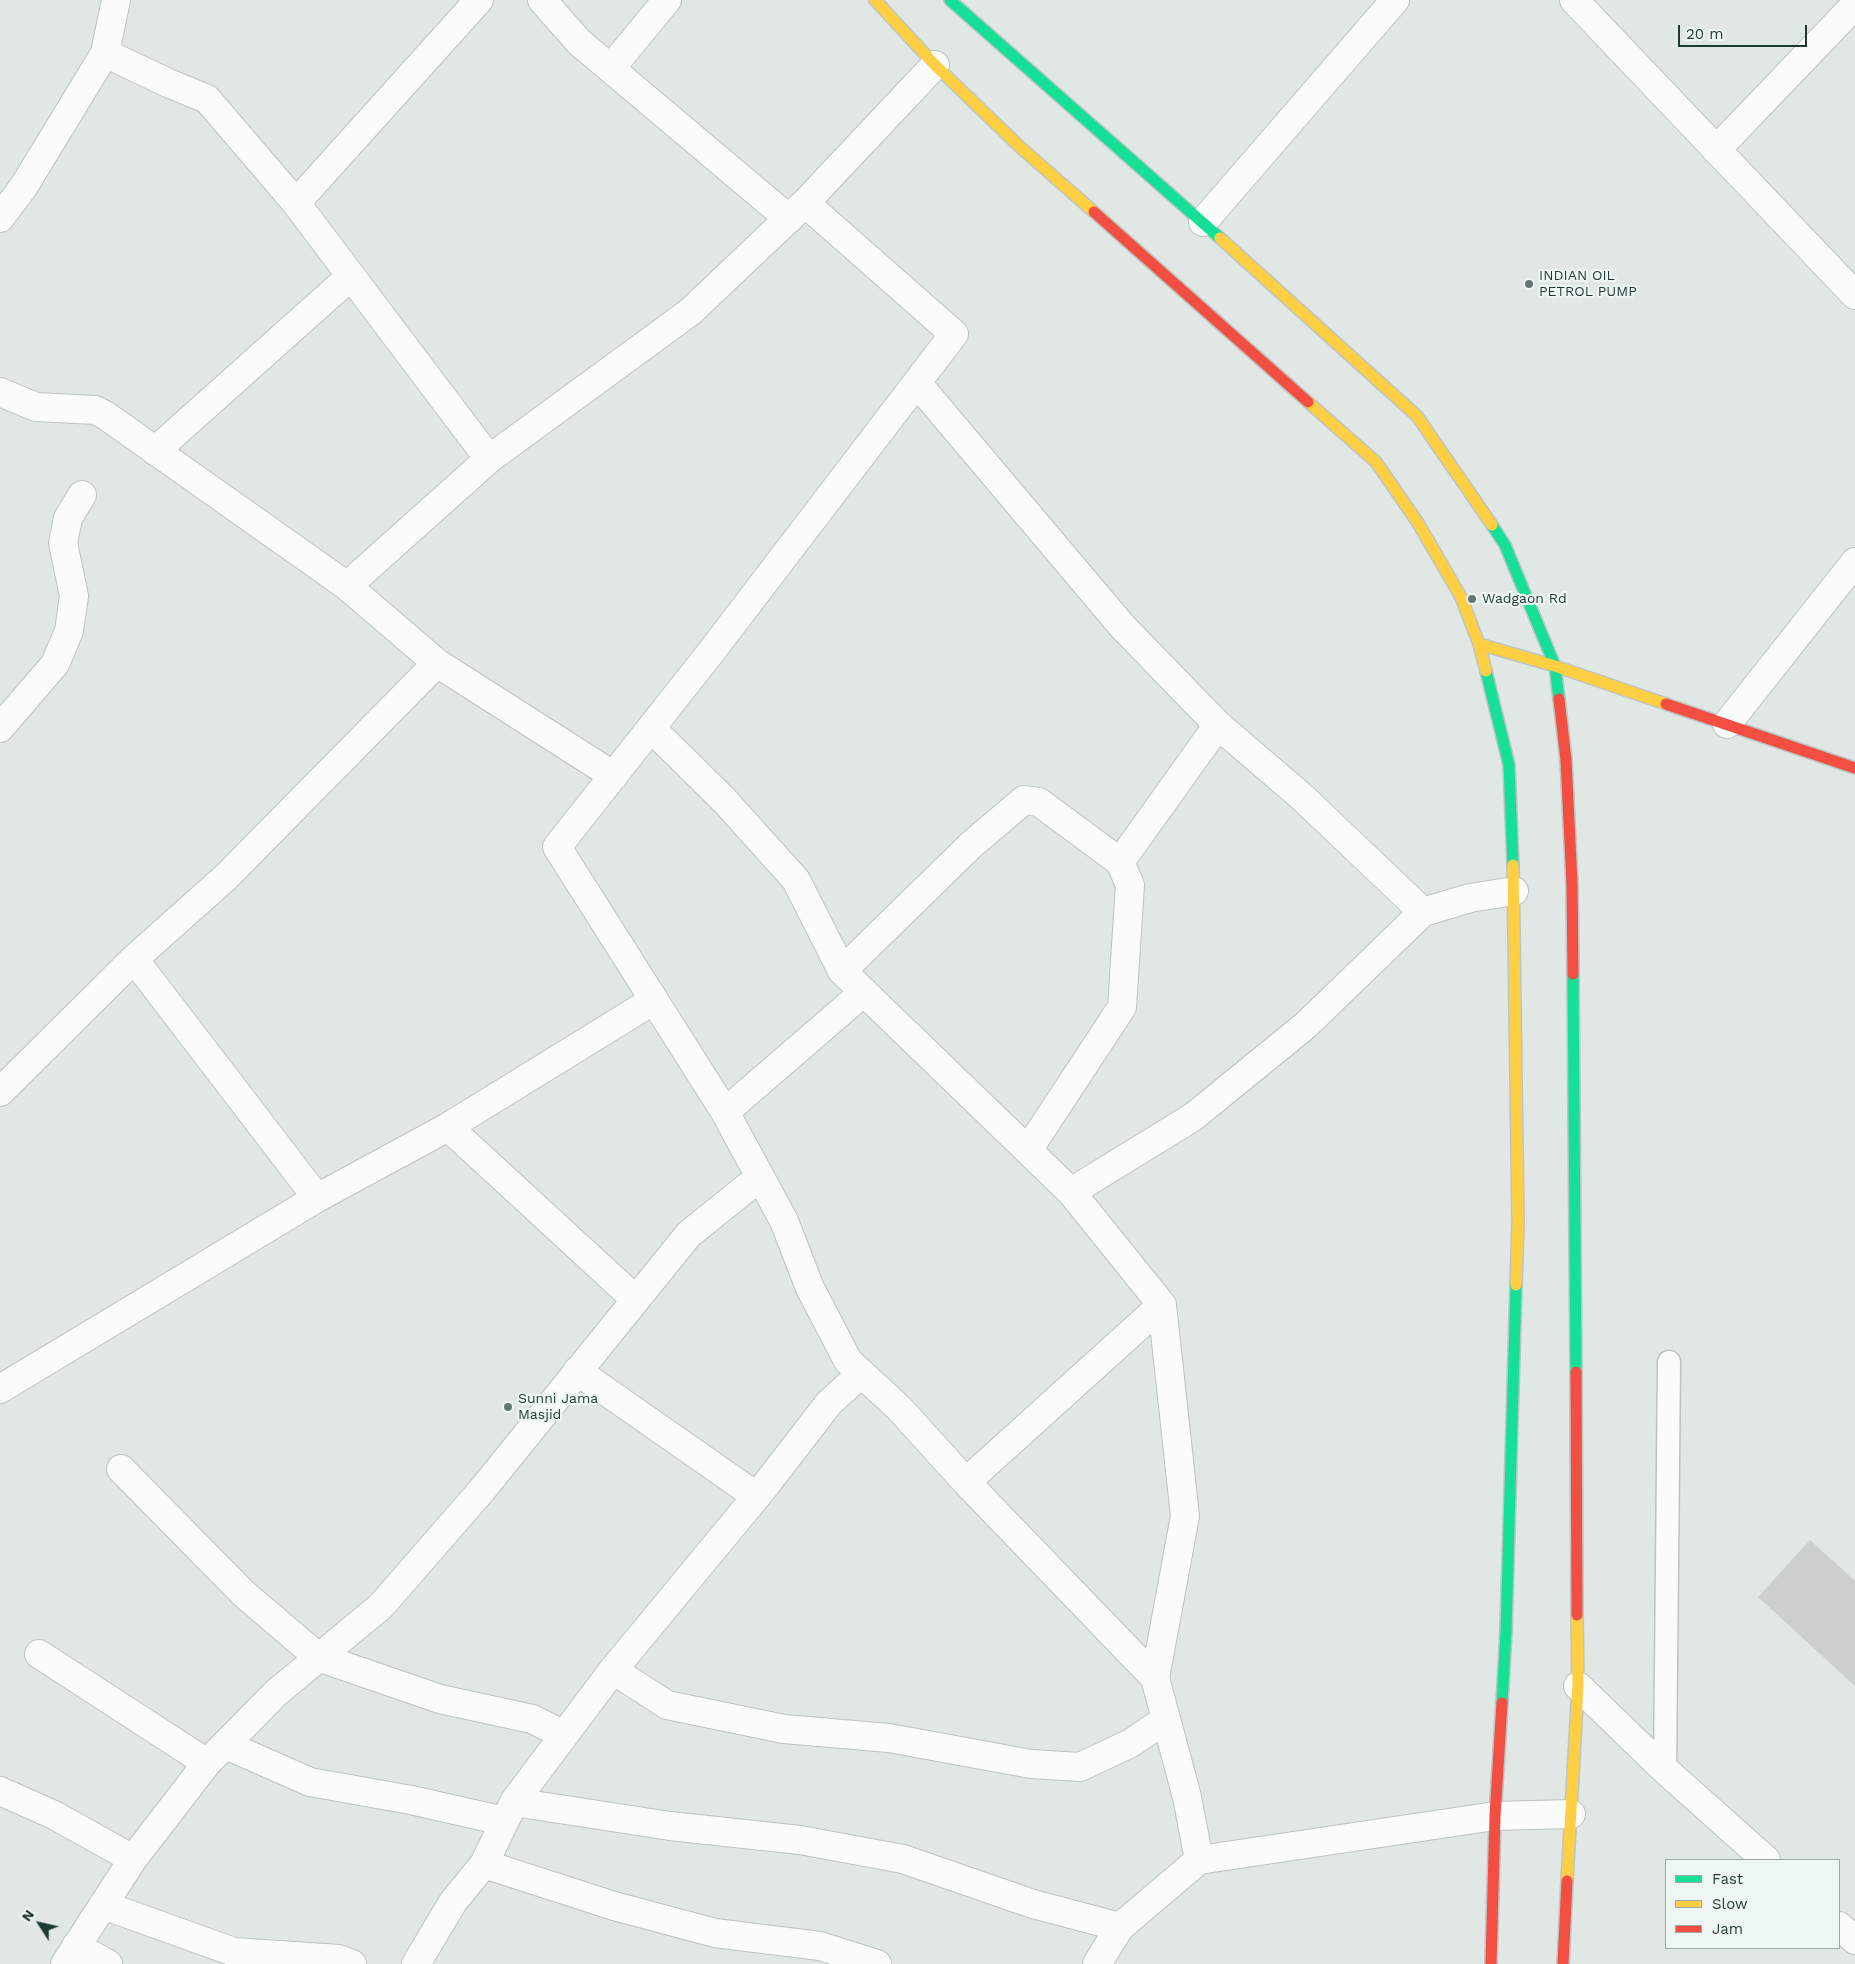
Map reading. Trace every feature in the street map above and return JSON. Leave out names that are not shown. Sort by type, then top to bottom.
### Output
[{"type":"main road","points":[[875,0],[935,65],[1020,147],[1376,462],[1418,523],[1456,589],[1479,644],[1509,765],[1514,891],[1518,1222],[1506,1631],[1495,1816],[1491,1964]]},
{"type":"main road","points":[[950,0],[1203,222],[1417,416],[1463,480],[1505,545],[1555,666],[1566,760],[1572,884],[1578,1686],[1563,1964]]},
{"type":"main road","points":[[1479,644],[1555,666],[1855,768]]},
{"type":"street","points":[[0,218],[24,186],[105,53],[116,0]]},
{"type":"street","points":[[296,203],[479,0]]},
{"type":"street","points":[[542,0],[579,42],[611,68],[954,334],[614,776],[557,847],[725,1112],[784,1221],[810,1288],[848,1361],[899,1408],[966,1482],[1155,1678]]},
{"type":"street","points":[[611,68],[667,0]]},
{"type":"street","points":[[1203,222],[1395,0]]},
{"type":"street","points":[[1574,0],[1855,295]]},
{"type":"street","points":[[1716,150],[1855,5]]},
{"type":"street","points":[[105,53],[207,99],[296,203],[489,459]]},
{"type":"street","points":[[347,586],[489,459],[690,312],[797,211],[935,65]]},
{"type":"street","points":[[155,450],[351,276]]},
{"type":"street","points":[[917,383],[1122,626],[1218,725],[1302,796],[1423,912]]},
{"type":"street","points":[[0,392],[36,406],[94,410],[105,415],[347,586],[437,663],[614,776]]},
{"type":"street","points":[[0,728],[54,664],[69,631],[74,596],[64,543],[68,518],[82,495]]},
{"type":"street","points":[[1727,724],[1855,562]]},
{"type":"street","points":[[0,1092],[134,959],[226,877],[437,663]]},
{"type":"street","points":[[1120,862],[1218,725]]},
{"type":"street","points":[[651,728],[724,800],[796,880],[842,971],[1070,1192],[1162,1305],[1185,1516],[1155,1678],[1187,1797],[1199,1860]]},
{"type":"street","points":[[842,971],[971,845],[1024,800],[1040,802],[1120,862],[1130,884],[1122,1007],[1028,1150]]},
{"type":"street","points":[[1070,1192],[1193,1117],[1306,1025],[1423,912],[1470,898],[1514,891]]},
{"type":"street","points":[[134,959],[317,1198]]},
{"type":"street","points":[[725,1112],[864,992]]},
{"type":"street","points":[[0,1389],[317,1198],[448,1127],[654,1000]]},
{"type":"street","points":[[448,1127],[635,1299]]},
{"type":"street","points":[[108,1964],[71,1955],[133,1859],[216,1754],[276,1693],[381,1606],[482,1490],[689,1234],[760,1177]]},
{"type":"street","points":[[966,1482],[1162,1305]]},
{"type":"street","points":[[577,1371],[756,1496]]},
{"type":"street","points":[[419,1963],[454,1902],[484,1864],[509,1812],[564,1735],[613,1670],[756,1496],[829,1403],[861,1374]]},
{"type":"street","points":[[121,1469],[244,1594],[318,1657],[440,1699],[532,1719],[564,1735]]},
{"type":"street","points":[[39,1654],[216,1754],[310,1782],[411,1800],[509,1812],[800,1840],[903,1859],[1033,1904],[1120,1926]]},
{"type":"street","points":[[613,1670],[667,1705],[784,1729],[890,1738],[1031,1764],[1080,1767],[1131,1743],[1166,1718]]},
{"type":"street","points":[[1578,1686],[1665,1770],[1765,1859]]},
{"type":"street","points":[[0,1791],[54,1815],[133,1859]]},
{"type":"street","points":[[1097,1964],[1120,1926],[1199,1860],[1495,1816],[1571,1814]]},
{"type":"street","points":[[484,1864],[614,1906],[715,1933],[820,1946],[877,1964]]},
{"type":"street","points":[[104,1904],[234,1952],[339,1959],[352,1964]]},
{"type":"lane","points":[[1665,1770],[1669,1362]]},
{"type":"building","points":[[1810,1540],[1855,1581],[1855,1686],[1758,1597]]},
{"type":"traffic: fast","points":[[950,0],[1220,238]]},
{"type":"traffic: fast","points":[[1492,525],[1505,545],[1555,666],[1559,699]]},
{"type":"traffic: fast","points":[[1486,671],[1509,765],[1513,865]]},
{"type":"traffic: fast","points":[[1573,974],[1576,1372]]},
{"type":"traffic: fast","points":[[1502,1703],[1506,1631],[1516,1285]]},
{"type":"traffic: slow","points":[[875,0],[935,65],[1020,147],[1094,212]]},
{"type":"traffic: slow","points":[[1220,238],[1417,416],[1492,525]]},
{"type":"traffic: slow","points":[[1308,402],[1376,462],[1418,523],[1461,597],[1479,644],[1486,671]]},
{"type":"traffic: slow","points":[[1479,644],[1555,666],[1666,704]]},
{"type":"traffic: slow","points":[[1513,865],[1518,1222],[1516,1285]]},
{"type":"traffic: slow","points":[[1567,1881],[1578,1686],[1577,1615]]},
{"type":"traffic: jam","points":[[1094,212],[1308,402]]},
{"type":"traffic: jam","points":[[1559,699],[1566,760],[1572,884],[1573,974]]},
{"type":"traffic: jam","points":[[1666,704],[1855,768]]},
{"type":"traffic: jam","points":[[1576,1372],[1577,1615]]},
{"type":"traffic: jam","points":[[1491,1964],[1495,1816],[1502,1703]]},
{"type":"traffic: jam","points":[[1563,1964],[1567,1881]]},
{"type":"place","name":"INDIAN OIL PETROL PUMP","points":[[1529,284]]},
{"type":"place","name":"Wadgaon Rd","points":[[1472,599]]},
{"type":"place","name":"Sunni Jama Masjid","points":[[508,1407]]}]
